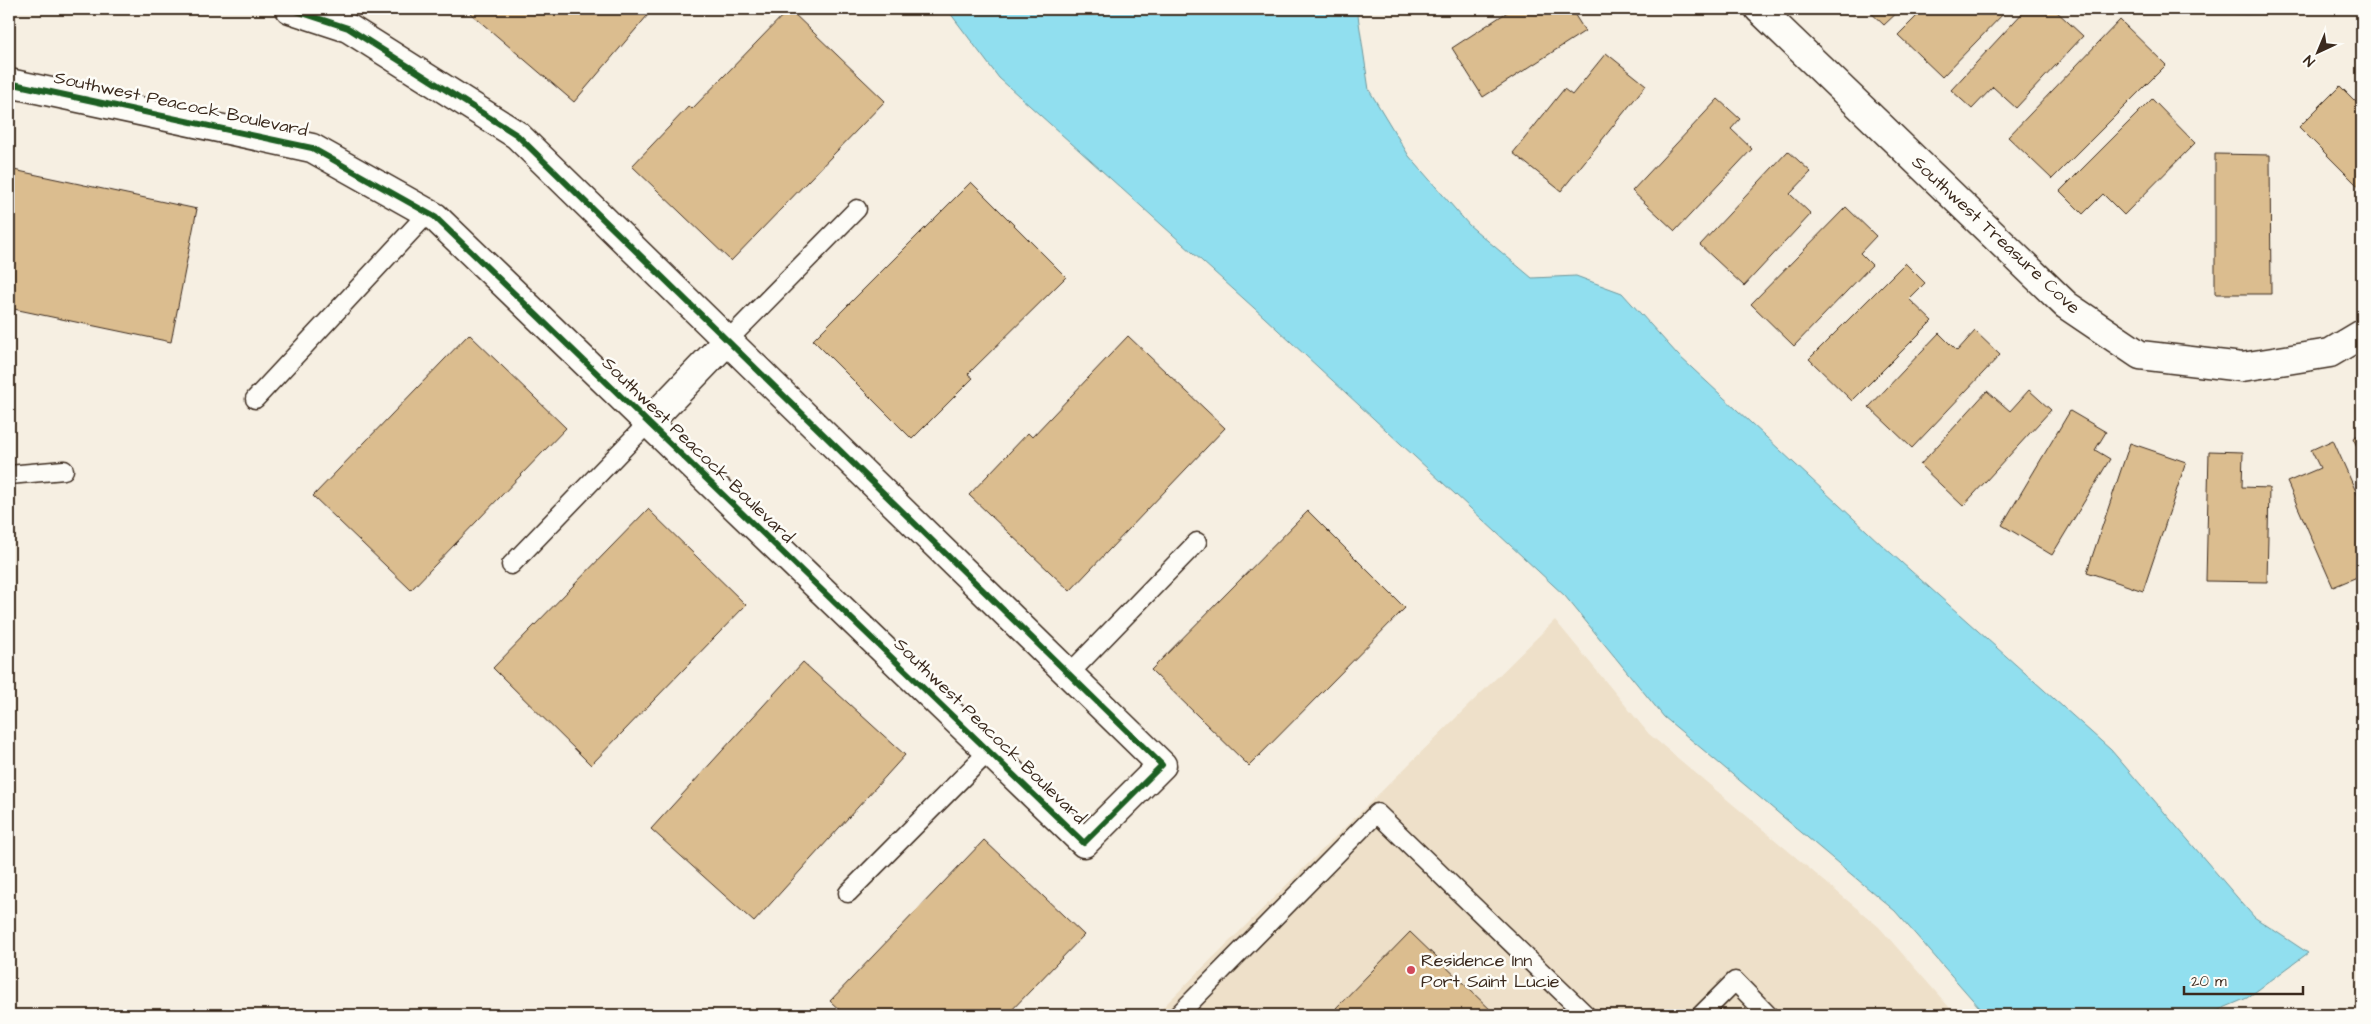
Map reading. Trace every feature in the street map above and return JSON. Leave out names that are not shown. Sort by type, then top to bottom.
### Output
[{"type":"street","name":"Southwest Peacock Boulevard","points":[[9,82],[312,148],[428,214],[442,224],[1084,843],[1162,765],[517,135],[348,28],[290,9]]},
{"type":"street","name":"Southwest Treasure Cove","points":[[1759,9],[2066,305],[2140,355],[2242,367],[2330,353],[2362,334]]},
{"type":"street","points":[[648,423],[728,341]]},
{"type":"lane","points":[[728,341],[858,209]]},
{"type":"lane","points":[[255,399],[428,214]]},
{"type":"lane","points":[[511,565],[648,423]]},
{"type":"lane","points":[[9,475],[64,470]]},
{"type":"lane","points":[[1068,674],[1197,542]]},
{"type":"lane","points":[[848,893],[989,751]]},
{"type":"lane","points":[[1178,1015],[1377,813],[1586,1015]]},
{"type":"lane","points":[[1701,1015],[1734,981],[1768,1015]]},
{"type":"shaded area","points":[[1555,620],[1649,734],[1879,927],[1956,1015],[1155,1015]]},
{"type":"water","points":[[947,9],[1357,9],[1369,90],[1409,156],[1469,225],[1532,278],[1576,276],[1622,293],[1678,355],[1882,545],[2111,750],[2254,917],[2308,953],[2247,998],[2207,1015],[1986,1015],[1895,911],[1664,717],[1565,596],[1264,317],[999,78]]},
{"type":"water","points":[[2222,9],[2296,9],[2246,15]]},
{"type":"building","points":[[473,9],[653,9],[574,102],[470,13]]},
{"type":"building","points":[[789,9],[885,101],[731,261],[632,166],[689,106],[692,109]]},
{"type":"building","points":[[1512,9],[1571,9],[1585,31],[1483,97],[1452,48]]},
{"type":"building","points":[[1867,9],[1901,9],[1884,25]]},
{"type":"building","points":[[1924,9],[2008,9],[1942,77],[1898,35]]},
{"type":"building","points":[[2026,9],[2054,9],[2083,36],[2016,108],[1993,87],[1972,109],[1951,90]]},
{"type":"building","points":[[2120,20],[2166,65],[2052,179],[2008,137]]},
{"type":"building","points":[[1606,53],[1646,85],[1561,191],[1513,153],[1564,89],[1572,95]]},
{"type":"building","points":[[2340,86],[2362,108],[2362,190],[2299,127]]},
{"type":"building","points":[[1718,99],[1740,119],[1731,129],[1752,149],[1675,231],[1632,191]]},
{"type":"building","points":[[2152,99],[2195,143],[2124,215],[2103,194],[2083,214],[2060,191]]},
{"type":"building","points":[[1788,151],[1811,172],[1790,194],[1811,214],[1744,286],[1700,245]]},
{"type":"building","points":[[2215,154],[2270,155],[2271,294],[2215,294]]},
{"type":"building","points":[[9,169],[197,209],[171,342],[9,308]]},
{"type":"building","points":[[971,182],[1066,277],[968,374],[973,378],[912,439],[813,340]]},
{"type":"building","points":[[1846,207],[1876,236],[1860,253],[1872,265],[1794,346],[1751,304]]},
{"type":"building","points":[[1905,263],[1925,283],[1909,299],[1932,321],[1852,401],[1809,359]]},
{"type":"building","points":[[1975,331],[2000,355],[1912,448],[1869,407],[1939,333],[1957,351]]},
{"type":"building","points":[[469,334],[566,428],[411,590],[313,496]]},
{"type":"building","points":[[1128,336],[1225,428],[1070,591],[969,495],[1028,433],[1032,437]]},
{"type":"building","points":[[2029,390],[2051,410],[1963,506],[1920,465],[1987,391],[2010,411]]},
{"type":"building","points":[[2070,411],[2106,432],[2095,450],[2110,459],[2052,555],[2002,525]]},
{"type":"building","points":[[2362,433],[2362,457],[2353,438]]},
{"type":"building","points":[[2333,440],[2362,505],[2362,575],[2333,587],[2287,482],[2320,468],[2311,450]]},
{"type":"building","points":[[2130,443],[2186,462],[2143,591],[2087,572]]},
{"type":"building","points":[[2209,451],[2243,452],[2242,487],[2269,488],[2267,582],[2206,581]]},
{"type":"building","points":[[648,509],[746,605],[591,765],[493,668]]},
{"type":"building","points":[[1308,511],[1405,608],[1249,766],[1151,670]]},
{"type":"building","points":[[803,662],[905,755],[754,922],[651,829]]},
{"type":"building","points":[[984,840],[1084,935],[1007,1015],[845,1015],[830,1001]]},
{"type":"building","name":"Residence Inn Port Saint Lucie","points":[[1410,932],[1496,1015],[1344,1015],[1336,1008]]},
{"type":"cycle path","points":[[9,83],[312,148],[435,217],[1084,843],[1162,765],[517,135],[348,28],[290,9]]},
{"type":"place","name":"Residence Inn Port Saint Lucie","points":[[1411,970]]}]
